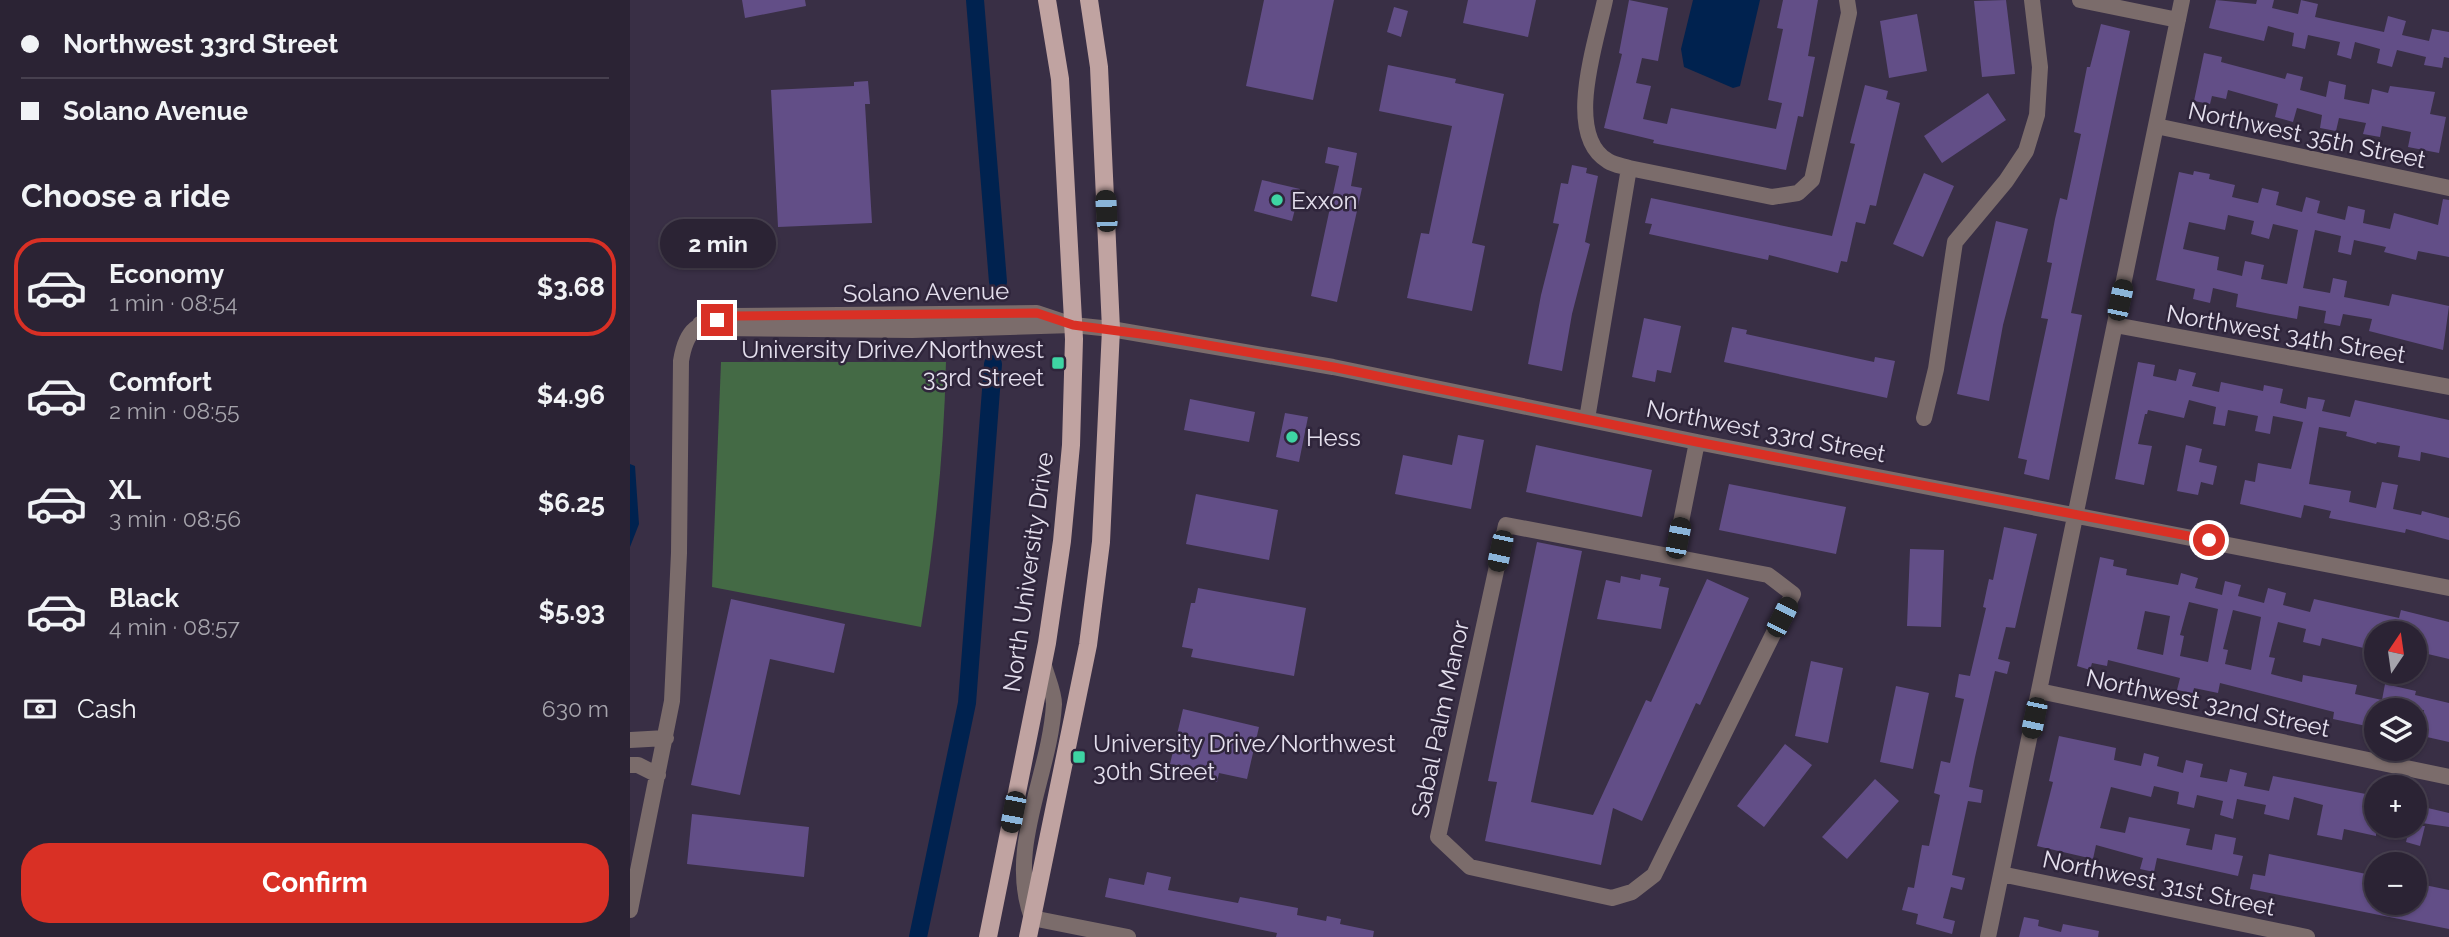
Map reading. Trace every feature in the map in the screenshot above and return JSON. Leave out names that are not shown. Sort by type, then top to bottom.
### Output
[{"type":"main road","name":"North University Drive","points":[[990,935],[1043,662],[1062,541],[1068,472],[1073,325],[1060,79],[1047,0]]},
{"type":"main road","points":[[1028,937],[1091,619],[1101,542],[1111,329],[1099,67],[1089,0]]},
{"type":"street","points":[[1605,0],[1583,107],[1592,145],[1607,161],[1629,168],[1772,197],[1798,193],[1812,180],[1849,13],[1847,0]]},
{"type":"street","points":[[1924,418],[1936,369],[1955,242],[2006,181],[2026,151],[2037,115],[2040,67],[2032,0]]},
{"type":"street","points":[[2080,0],[2178,20]]},
{"type":"street","points":[[1988,937],[2182,0]]},
{"type":"street","name":"Northwest 35th Street","points":[[2156,126],[2449,188]]},
{"type":"street","points":[[1587,419],[1629,168]]},
{"type":"street","name":"Solano Avenue","points":[[630,910],[672,701],[678,566],[681,361],[690,332],[700,324],[733,316],[1037,313],[1073,325]]},
{"type":"street","name":"Northwest 33rd Street","points":[[1073,325],[1111,329],[1333,367],[1697,442],[2449,588]]},
{"type":"street","name":"Northwest 34th Street","points":[[2115,325],[2449,387]]},
{"type":"street","points":[[1674,557],[1697,442]]},
{"type":"street","name":"Sabal Palm Manor","points":[[1506,525],[1674,557],[1768,575],[1793,594],[1654,875],[1632,892],[1612,898],[1470,867],[1438,837],[1506,525]]},
{"type":"street","points":[[1043,662],[1054,702],[1024,855],[1024,896],[1032,918],[1128,937]]},
{"type":"street","name":"Northwest 32nd Street","points":[[2039,691],[2449,777]]},
{"type":"street","points":[[630,740],[666,738]]},
{"type":"street","points":[[630,765],[638,765],[658,775]]},
{"type":"street","name":"Northwest 31st Street","points":[[2001,874],[2307,937]]},
{"type":"green space","points":[[721,362],[946,362],[938,495],[921,627],[712,587]]},
{"type":"water","points":[[1693,0],[1760,0],[1740,86],[1733,88],[1684,67],[1681,49]]},
{"type":"water","points":[[630,464],[635,466],[639,524],[630,547]]},
{"type":"building","points":[[742,0],[805,0],[806,6],[745,18]]},
{"type":"building","points":[[1264,0],[1334,0],[1313,100],[1246,86]]},
{"type":"building","points":[[1468,0],[1536,0],[1528,37],[1463,23]]},
{"type":"building","points":[[1629,0],[1668,8],[1658,61],[1642,58],[1636,83],[1651,86],[1643,119],[1667,124],[1671,108],[1776,129],[1782,103],[1768,100],[1783,29],[1777,28],[1783,0],[1818,0],[1808,56],[1815,57],[1803,117],[1798,116],[1786,170],[1653,143],[1654,140],[1604,128],[1622,54],[1619,53]]},
{"type":"building","points":[[2006,0],[2015,74],[1982,77],[1974,1]]},
{"type":"building","points":[[2216,0],[2256,4],[2257,0],[2274,0],[2272,8],[2298,14],[2301,0],[2318,4],[2315,17],[2384,32],[2388,16],[2406,21],[2402,35],[2429,41],[2432,29],[2449,32],[2449,58],[2444,57],[2442,68],[2424,65],[2426,57],[2397,50],[2392,67],[2377,63],[2380,49],[2355,42],[2351,59],[2337,55],[2340,42],[2308,35],[2305,49],[2292,46],[2294,33],[2268,26],[2264,41],[2209,28]]},
{"type":"building","points":[[1394,7],[1408,11],[1401,37],[1387,32]]},
{"type":"building","points":[[1917,14],[1927,71],[1889,78],[1880,21]]},
{"type":"building","points":[[2101,24],[2130,31],[2071,313],[2082,315],[2049,480],[2024,474],[2027,460],[2018,458],[2048,319],[2041,318],[2052,263],[2047,262],[2055,219],[2060,198],[2067,200],[2081,134],[2074,132],[2087,67],[2090,67]]},
{"type":"building","points":[[2204,53],[2222,57],[2221,62],[2285,79],[2287,73],[2303,77],[2300,90],[2326,97],[2329,81],[2346,85],[2344,99],[2369,104],[2372,89],[2388,93],[2390,86],[2435,92],[2430,114],[2446,117],[2439,153],[2408,147],[2411,132],[2382,126],[2380,137],[2363,134],[2366,123],[2339,118],[2336,131],[2320,128],[2322,115],[2297,108],[2293,122],[2275,117],[2278,104],[2228,90],[2226,99],[2212,96],[2210,104],[2194,101]]},
{"type":"building","points":[[1388,65],[1456,79],[1455,83],[1504,94],[1472,243],[1485,246],[1472,311],[1407,298],[1421,233],[1429,234],[1452,126],[1379,111]]},
{"type":"building","points":[[868,81],[870,104],[865,104],[872,223],[778,227],[771,90],[854,86],[854,82]]},
{"type":"building","points":[[1865,85],[1888,91],[1886,99],[1900,103],[1876,206],[1870,205],[1865,224],[1856,222],[1847,262],[1841,261],[1838,273],[1769,255],[1768,260],[1649,234],[1652,224],[1645,223],[1651,198],[1832,236],[1855,144],[1850,143]]},
{"type":"building","points":[[1988,93],[2006,120],[1942,163],[1924,136]]},
{"type":"building","points":[[1328,147],[1357,153],[1351,186],[1362,188],[1337,302],[1311,296],[1339,166],[1325,163]]},
{"type":"building","points":[[1572,165],[1587,168],[1586,173],[1598,176],[1585,242],[1590,244],[1572,314],[1562,371],[1528,364],[1541,295],[1559,224],[1553,223],[1561,183],[1568,184]]},
{"type":"building","points":[[2194,171],[2210,174],[2209,179],[2235,185],[2232,197],[2258,203],[2262,188],[2279,192],[2276,205],[2302,212],[2306,197],[2320,201],[2317,213],[2345,220],[2348,206],[2365,210],[2363,223],[2390,229],[2394,213],[2438,225],[2443,199],[2449,200],[2449,257],[2418,251],[2416,260],[2384,252],[2386,247],[2354,240],[2351,255],[2338,252],[2341,236],[2315,230],[2303,288],[2330,293],[2333,278],[2347,281],[2344,297],[2389,306],[2392,294],[2449,306],[2443,350],[2369,331],[2372,319],[2343,314],[2340,326],[2324,323],[2326,311],[2299,306],[2297,319],[2236,307],[2238,294],[2213,288],[2210,303],[2193,299],[2195,289],[2156,280],[2179,172],[2193,175]],"holes":[[[2228,215],[2254,221],[2251,234],[2269,239],[2273,224],[2298,230],[2287,284],[2261,279],[2264,265],[2245,261],[2242,276],[2217,270],[2219,257],[2183,249],[2189,222],[2225,230]]]},
{"type":"building","points":[[1924,173],[1954,186],[1923,257],[1893,244]]},
{"type":"building","name":"Exxon","points":[[1262,180],[1300,189],[1292,221],[1254,211]]},
{"type":"building","points":[[1996,221],[2028,229],[2003,325],[1989,401],[1957,394]]},
{"type":"building","points":[[1644,318],[1681,326],[1671,373],[1657,370],[1655,382],[1632,377]]},
{"type":"building","points":[[1732,327],[1747,330],[1746,334],[1874,362],[1875,357],[1895,361],[1887,398],[1724,362]]},
{"type":"building","points":[[2138,362],[2155,365],[2153,376],[2176,381],[2179,369],[2196,373],[2192,386],[2219,392],[2221,382],[2263,391],[2264,385],[2283,389],[2280,403],[2306,409],[2308,397],[2325,400],[2322,411],[2350,417],[2355,400],[2449,420],[2449,458],[2421,452],[2420,461],[2398,457],[2400,446],[2376,444],[2346,436],[2347,432],[2319,427],[2309,484],[2351,491],[2349,502],[2376,508],[2382,482],[2398,485],[2393,509],[2421,515],[2422,511],[2449,518],[2449,540],[2406,529],[2405,533],[2329,518],[2331,511],[2304,505],[2301,518],[2240,504],[2245,480],[2255,482],[2258,463],[2291,469],[2303,422],[2273,416],[2270,434],[2255,431],[2258,416],[2228,410],[2225,426],[2213,424],[2216,407],[2189,400],[2184,418],[2148,410],[2145,414],[2138,444],[2152,446],[2144,485],[2115,479]]},
{"type":"building","points":[[1190,399],[1255,412],[1249,442],[1184,430]]},
{"type":"building","name":"Hess","points":[[1285,413],[1308,417],[1299,462],[1276,457]]},
{"type":"building","points":[[1458,435],[1484,440],[1471,509],[1395,494],[1403,455],[1452,465]]},
{"type":"building","points":[[1536,445],[1652,470],[1642,517],[1526,492]]},
{"type":"building","points":[[2186,445],[2202,449],[2199,462],[2217,466],[2213,485],[2201,482],[2198,495],[2177,491]]},
{"type":"building","points":[[1729,484],[1846,507],[1836,554],[1719,530]]},
{"type":"building","points":[[1196,494],[1278,510],[1269,560],[1186,544]]},
{"type":"building","points":[[2004,527],[2037,534],[2015,628],[2006,627],[1998,659],[2010,662],[2007,674],[1995,671],[1975,757],[1969,787],[1983,790],[1981,803],[1968,801],[1952,875],[1965,878],[1962,890],[1951,887],[1943,918],[1955,921],[1952,934],[1916,924],[1918,914],[1902,910],[1908,887],[1914,888],[1922,845],[1929,846],[1940,795],[1934,793],[1941,761],[1950,763],[1964,699],[1955,697],[1959,674],[1970,676],[1986,608],[1983,607],[1989,579],[1993,580]]},
{"type":"building","points":[[1537,542],[1582,551],[1531,802],[1593,815],[1646,700],[1651,702],[1707,579],[1749,598],[1700,705],[1696,703],[1642,821],[1613,808],[1601,865],[1485,841],[1497,782],[1488,781]]},
{"type":"building","points":[[1910,549],[1944,550],[1941,627],[1907,626]]},
{"type":"building","points":[[2100,557],[2114,560],[2113,566],[2127,569],[2126,575],[2178,585],[2181,573],[2198,578],[2195,588],[2222,595],[2225,581],[2241,585],[2238,596],[2264,603],[2268,588],[2286,593],[2283,605],[2310,612],[2314,599],[2399,618],[2401,610],[2449,622],[2449,659],[2427,654],[2427,621],[2364,621],[2364,648],[2322,638],[2320,646],[2303,642],[2306,629],[2278,622],[2269,657],[2275,658],[2271,674],[2302,682],[2303,675],[2357,685],[2355,694],[2373,698],[2364,698],[2364,725],[2333,719],[2334,712],[2220,683],[2218,693],[2194,688],[2193,693],[2177,690],[2180,678],[2108,660],[2107,666],[2092,663],[2090,670],[2077,666]],"holes":[[[2189,602],[2218,609],[2208,662],[2180,656],[2184,636],[2180,635]],[[2233,610],[2261,617],[2251,670],[2225,664],[2228,650],[2223,649]],[[2145,611],[2170,616],[2163,655],[2137,649]]]},
{"type":"building","points":[[1641,574],[1661,578],[1659,586],[1669,588],[1661,629],[1597,619],[1606,580],[1620,583],[1621,576],[1640,580]]},
{"type":"building","points":[[1198,588],[1306,608],[1294,676],[1191,657],[1193,649],[1182,647],[1191,603],[1195,603]]},
{"type":"building","points":[[731,599],[845,624],[834,673],[770,659],[740,795],[691,785]]},
{"type":"building","points":[[1811,661],[1843,668],[1828,743],[1795,736]]},
{"type":"building","points":[[2385,684],[2416,691],[2415,695],[2449,703],[2449,742],[2427,737],[2427,698],[2382,698]]},
{"type":"building","points":[[1896,686],[1929,693],[1913,769],[1880,762]]},
{"type":"building","points":[[1183,709],[1259,727],[1247,779],[1219,773],[1217,782],[1198,778],[1199,771],[1170,764]]},
{"type":"building","points":[[2059,736],[2116,748],[2114,760],[2141,766],[2144,753],[2159,757],[2157,766],[2183,773],[2186,760],[2203,764],[2200,777],[2227,782],[2230,769],[2247,773],[2244,786],[2269,791],[2273,776],[2364,794],[2364,833],[2344,829],[2342,840],[2317,835],[2323,805],[2294,797],[2289,820],[2264,814],[2266,805],[2237,799],[2233,819],[2220,815],[2223,801],[2197,795],[2194,808],[2177,804],[2179,792],[2154,786],[2151,797],[2111,787],[2100,828],[2125,833],[2129,817],[2190,829],[2186,845],[2212,850],[2215,834],[2236,838],[2233,854],[2243,856],[2238,876],[2157,858],[2154,872],[2140,869],[2143,858],[2096,845],[2093,859],[2037,846],[2053,782],[2049,781]]},
{"type":"building","points":[[1785,744],[1812,765],[1764,827],[1737,806]]},
{"type":"building","points":[[1875,779],[1899,801],[1847,859],[1822,837]]},
{"type":"building","points":[[2427,808],[2449,813],[2449,827],[2427,824]]},
{"type":"building","points":[[692,814],[809,827],[804,877],[687,864]]},
{"type":"building","points":[[2407,838],[2422,838],[2420,846],[2406,842]]},
{"type":"building","points":[[2269,854],[2364,874],[2364,912],[2250,889],[2253,874],[2265,876]]},
{"type":"building","points":[[1147,872],[1171,877],[1168,890],[1238,903],[1240,897],[1298,908],[1297,915],[1326,921],[1327,916],[1341,919],[1340,924],[1374,931],[1373,937],[1276,937],[1277,933],[1105,897],[1109,878],[1144,885]]},
{"type":"building","points":[[2427,885],[2449,890],[2449,929],[2379,915],[2427,915]]},
{"type":"building","points":[[2024,917],[2039,920],[2038,926],[2061,932],[2063,924],[2099,931],[2098,937],[2019,937]]},
{"type":"waterway","points":[[975,0],[998,282]]},
{"type":"waterway","points":[[918,937],[967,703],[993,364]]},
{"type":"place","name":"Exxon","points":[[1277,200]]},
{"type":"place","name":"University Drive/Northwest 33rd Street","points":[[1058,363]]},
{"type":"place","name":"Hess","points":[[1292,437]]},
{"type":"place","name":"University Drive/Northwest 30th Street","points":[[1079,757]]},
{"type":"route","points":[[717,320],[733,316],[1037,313],[1073,325],[1156,336],[1333,367],[1697,442],[2209,540]]}]
